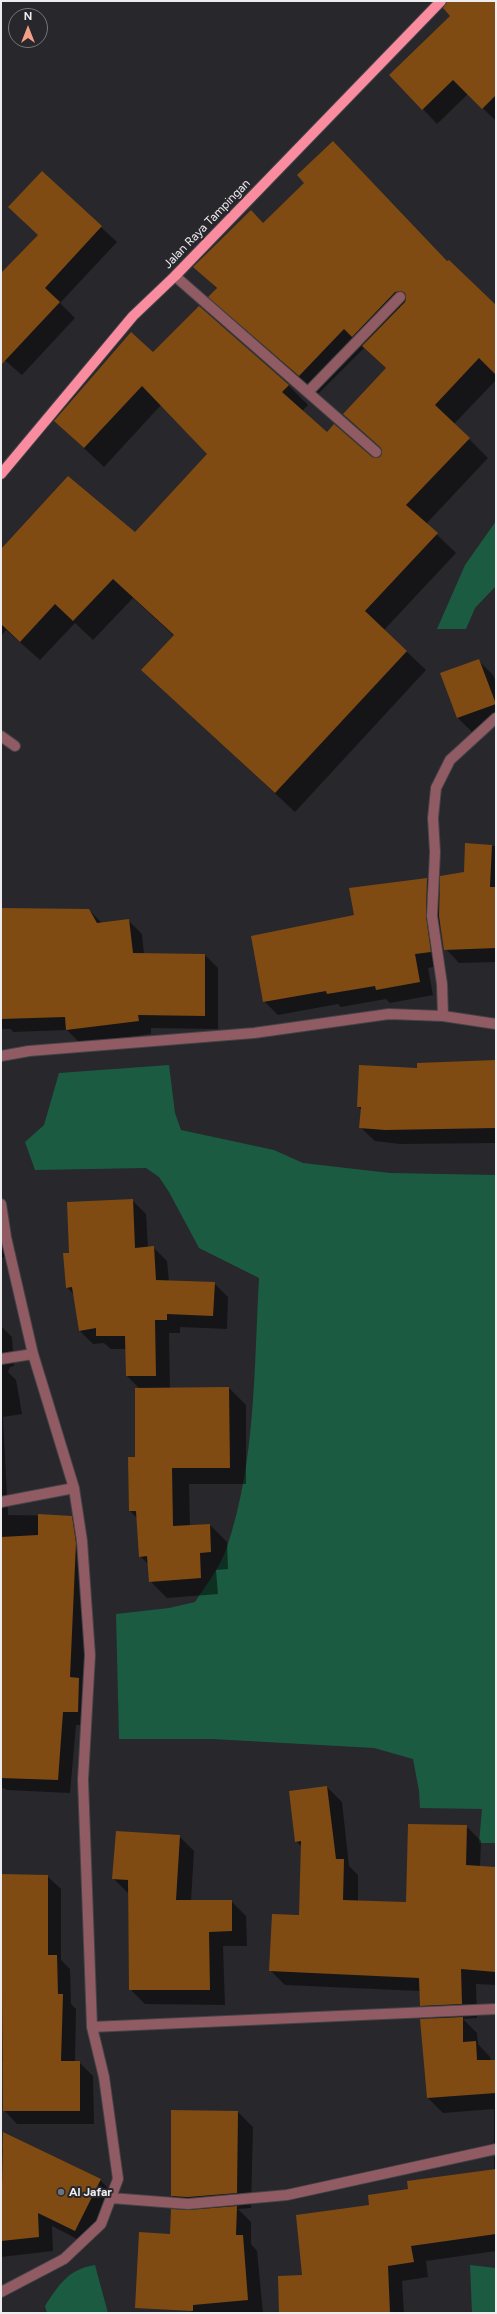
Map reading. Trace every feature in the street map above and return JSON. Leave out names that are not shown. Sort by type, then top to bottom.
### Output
[{"type":"main road","name":"Jalan Raya Tampingan","points":[[1,474],[133,316],[176,276],[441,1]]},
{"type":"street","points":[[176,276],[376,452]]},
{"type":"street","points":[[308,392],[400,298]]},
{"type":"street","points":[[443,1016],[442,984],[432,916],[435,852],[433,818],[436,788],[450,760],[496,718]]},
{"type":"street","points":[[1,736],[15,746]]},
{"type":"street","points":[[1,1056],[29,1051],[254,1033],[389,1014],[443,1016],[496,1024]]},
{"type":"street","points":[[1,1204],[6,1237],[33,1354],[74,1488],[82,1541],[90,1655],[83,1780],[92,2026],[104,2077],[118,2179],[101,2224],[64,2259],[1,2292]]},
{"type":"street","points":[[1,1360],[33,1354]]},
{"type":"street","points":[[1,1502],[74,1488]]},
{"type":"street","points":[[92,2026],[496,2009]]},
{"type":"street","points":[[111,2198],[188,2204],[287,2195],[496,2149]]},
{"type":"green space","points":[[496,521],[496,586],[475,608],[466,629],[437,629],[465,565]]},
{"type":"green space","points":[[169,1065],[175,1113],[181,1130],[274,1150],[303,1163],[390,1173],[496,1175],[496,1843],[479,1843],[482,1809],[420,1808],[419,1791],[413,1759],[374,1748],[212,1739],[119,1739],[116,1614],[169,1608],[195,1602],[217,1568],[227,1547],[244,1481],[249,1448],[259,1278],[199,1248],[169,1192],[159,1177],[146,1168],[35,1170],[25,1142],[44,1125],[59,1073]]},
{"type":"green space","points":[[95,2265],[108,2313],[47,2313],[45,2306],[65,2279],[78,2270]]},
{"type":"green space","points":[[470,2265],[496,2268],[496,2313],[472,2313]]},
{"type":"building","points":[[447,1],[496,1],[496,95],[482,109],[453,80],[422,110],[389,75],[450,16],[443,8]]},
{"type":"building","points":[[333,141],[447,261],[449,260],[496,305],[496,375],[479,358],[435,405],[470,438],[406,505],[438,533],[365,611],[407,651],[275,793],[141,670],[174,635],[113,579],[73,621],[55,604],[20,642],[1,624],[1,549],[68,476],[135,532],[207,454],[142,386],[84,448],[54,421],[131,332],[153,352],[199,306],[289,385],[282,392],[327,432],[334,424],[372,457],[378,458],[381,456],[382,450],[380,447],[343,414],[386,368],[362,346],[405,302],[405,293],[401,291],[395,292],[352,337],[344,329],[299,376],[208,297],[217,288],[193,267],[251,210],[263,223],[304,183],[297,175]]},
{"type":"building","points":[[42,171],[102,226],[45,288],[60,302],[1,365],[1,273],[38,235],[8,207]]},
{"type":"building","points":[[479,659],[496,704],[457,718],[440,673]]},
{"type":"building","points":[[465,843],[492,845],[490,887],[496,887],[496,948],[444,950],[439,916],[440,876],[464,872]]},
{"type":"building","points":[[427,878],[426,916],[431,952],[415,954],[420,982],[376,990],[375,986],[327,994],[326,991],[263,1002],[251,936],[354,915],[349,888]]},
{"type":"building","points":[[1,908],[89,909],[97,923],[129,919],[133,953],[205,954],[205,1016],[138,1015],[139,1021],[66,1030],[65,1017],[1,1019]]},
{"type":"building","points":[[496,1060],[496,1128],[385,1130],[359,1128],[361,1107],[357,1107],[359,1065],[417,1068],[417,1063]]},
{"type":"building","points":[[133,1199],[135,1248],[154,1246],[156,1280],[215,1282],[213,1316],[167,1314],[167,1320],[155,1320],[156,1376],[126,1376],[125,1336],[96,1336],[96,1328],[79,1331],[72,1287],[66,1288],[63,1253],[69,1253],[67,1202]]},
{"type":"building","points":[[229,1387],[230,1468],[172,1468],[173,1526],[210,1524],[211,1552],[200,1553],[201,1578],[149,1582],[147,1556],[139,1557],[136,1511],[129,1511],[128,1457],[135,1457],[135,1388]]},
{"type":"building","points":[[38,1514],[72,1516],[76,1543],[70,1677],[79,1678],[78,1712],[63,1712],[58,1780],[1,1778],[1,1537],[38,1535]]},
{"type":"building","points":[[327,1786],[336,1859],[344,1859],[343,1900],[406,1902],[408,1824],[467,1825],[466,1865],[496,1867],[496,1972],[461,1969],[462,2004],[420,2006],[419,1978],[269,1971],[272,1914],[299,1915],[301,1841],[295,1842],[289,1791]]},
{"type":"building","points":[[116,1831],[180,1835],[176,1900],[232,1900],[232,1931],[209,1932],[210,1990],[129,1990],[128,1880],[112,1879]]},
{"type":"building","points":[[1,1874],[48,1875],[48,1955],[57,1955],[58,1994],[63,1994],[61,2061],[80,2061],[80,2111],[3,2111]]},
{"type":"building","points":[[463,2017],[463,2042],[476,2041],[477,2060],[496,2060],[496,2093],[427,2098],[420,2019]]},
{"type":"building","points":[[171,2110],[238,2111],[237,2193],[188,2197],[171,2196]]},
{"type":"building","points":[[3,2132],[101,2179],[75,2231],[38,2213],[39,2237],[1,2241]]},
{"type":"building","points":[[496,2169],[496,2234],[411,2246],[414,2262],[388,2266],[390,2313],[279,2313],[278,2276],[302,2275],[296,2215],[369,2205],[368,2195],[408,2189],[407,2181]]},
{"type":"building","points":[[237,2206],[236,2235],[243,2235],[248,2300],[193,2305],[193,2311],[135,2308],[139,2232],[170,2234],[171,2209],[188,2210]]},
{"type":"place","name":"Al Jafar","points":[[61,2192]]}]
